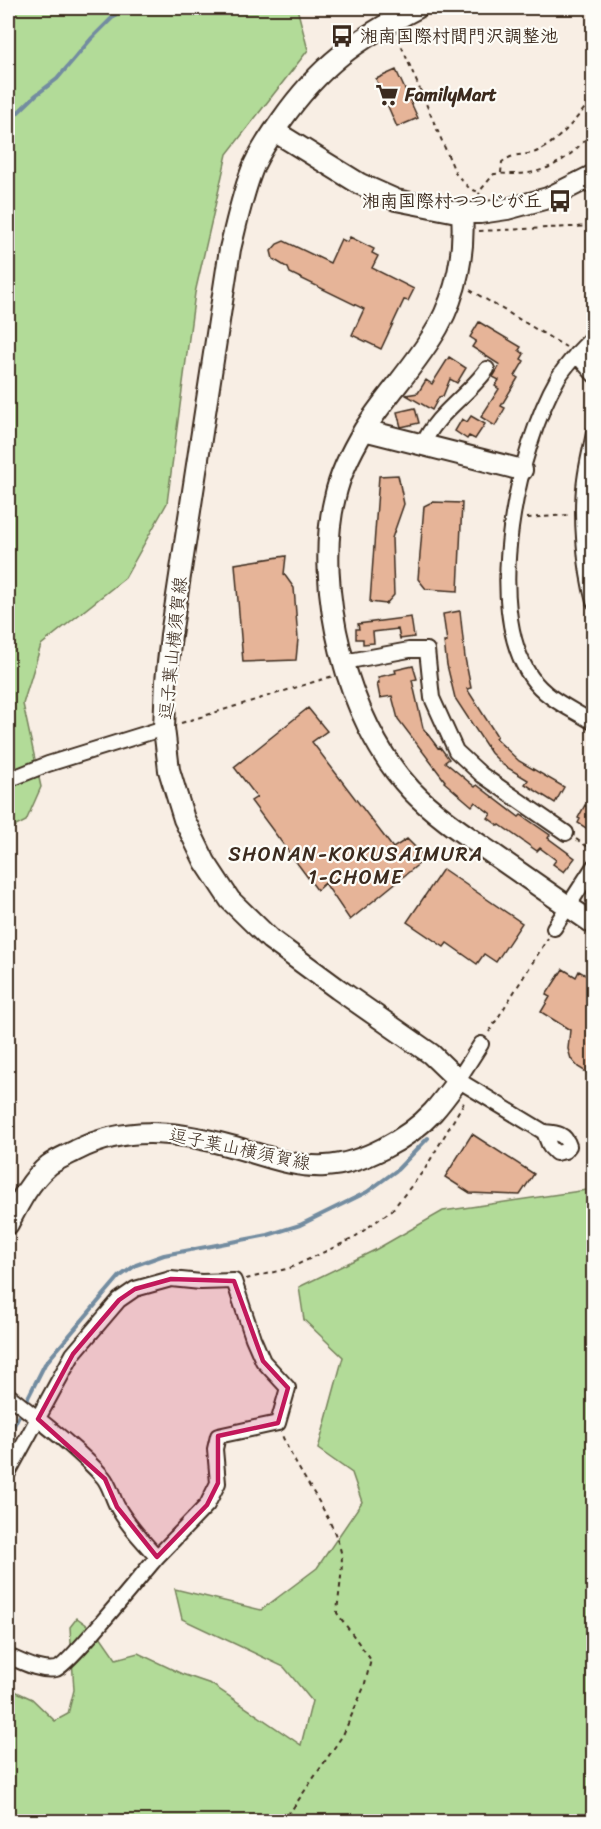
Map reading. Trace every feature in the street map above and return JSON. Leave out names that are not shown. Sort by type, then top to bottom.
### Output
[{"type":"main road","name":"逗子葉山横須賀線","points":[[8,1224],[28,1187],[50,1165],[91,1143],[121,1135],[156,1132],[221,1143],[303,1165],[326,1166],[358,1159],[402,1138],[465,1084],[431,1054],[270,939],[230,900],[205,861],[184,819],[169,770],[164,728],[171,635],[230,249],[255,163],[299,95],[334,59],[375,30],[417,8]]},
{"type":"main road","points":[[274,131],[360,184],[396,200],[462,222],[480,213],[507,209],[548,198],[594,175]]},
{"type":"main road","points":[[462,222],[456,284],[438,327],[364,430],[335,495],[329,531],[333,615],[345,667],[356,701],[390,763],[410,788],[432,810],[458,830],[594,924]]},
{"type":"main road","points":[[364,430],[522,470]]},
{"type":"street","points":[[593,720],[553,699],[538,686],[530,675],[513,640],[508,598],[510,537],[522,470],[545,404],[559,377],[576,354],[594,336]]},
{"type":"street","points":[[576,354],[594,375]]},
{"type":"street","points":[[423,445],[429,429],[476,384],[487,369]]},
{"type":"street","points":[[594,434],[585,482],[584,514],[590,586],[594,602]]},
{"type":"street","points":[[345,667],[409,650],[427,650],[432,698],[456,751],[482,774],[566,833]]},
{"type":"street","points":[[8,780],[48,764],[164,728]]},
{"type":"street","points":[[554,928],[594,866]]},
{"type":"street","points":[[481,1044],[465,1084],[544,1131]]},
{"type":"street","points":[[8,1473],[73,1354],[119,1300],[135,1289],[171,1280],[234,1281],[263,1361],[288,1388],[278,1424],[218,1436],[215,1449],[218,1483],[207,1505],[157,1557],[76,1653],[59,1669],[44,1670],[8,1656]]},
{"type":"street","points":[[8,1395],[105,1479],[117,1507],[157,1557]]},
{"type":"path","points":[[398,38],[456,174],[470,189],[479,192]]},
{"type":"path","points":[[501,173],[502,162],[507,158],[515,154],[535,153],[565,132],[594,98]]},
{"type":"path","points":[[480,198],[479,192],[494,174],[532,172],[560,163],[594,129]]},
{"type":"path","points":[[462,222],[594,226]]},
{"type":"path","points":[[467,288],[576,354]]},
{"type":"path","points":[[513,519],[584,514]]},
{"type":"path","points":[[164,728],[345,667]]},
{"type":"path","points":[[566,833],[594,851]]},
{"type":"path","points":[[481,1044],[554,928]]},
{"type":"path","points":[[234,1281],[290,1268],[352,1239],[392,1210],[425,1169],[465,1084]]},
{"type":"path","points":[[278,1424],[291,1458],[326,1513],[342,1554],[337,1613],[371,1660],[364,1687],[344,1735],[293,1808],[281,1821]]},
{"type":"highlighted area","points":[[171,1279],[234,1281],[263,1361],[288,1388],[278,1423],[218,1436],[218,1483],[207,1505],[157,1557],[117,1507],[105,1479],[38,1419],[73,1354],[119,1300],[135,1289]]},
{"type":"green space","points":[[8,8],[297,8],[308,50],[227,154],[195,293],[167,503],[125,578],[41,645],[23,704],[41,787],[26,821],[8,830]]},
{"type":"green space","points":[[593,1186],[593,1821],[8,1822],[8,1688],[32,1699],[55,1721],[68,1714],[74,1690],[70,1627],[77,1618],[98,1633],[116,1659],[138,1653],[182,1674],[211,1684],[301,1745],[312,1701],[284,1667],[182,1619],[175,1589],[261,1610],[317,1568],[362,1502],[352,1473],[318,1449],[343,1357],[304,1320],[299,1287],[375,1250],[443,1211],[587,1190]]},
{"type":"building","points":[[396,70],[418,118],[397,127],[376,79]]},
{"type":"building","points":[[350,237],[374,249],[372,253],[378,256],[372,268],[414,289],[408,301],[404,300],[381,349],[352,335],[364,309],[290,273],[288,268],[273,259],[271,251],[277,244],[284,241],[330,263],[341,239],[347,242]]},
{"type":"building","points":[[479,322],[521,347],[519,350],[524,354],[521,359],[524,361],[515,376],[518,378],[501,406],[505,408],[495,426],[481,417],[499,389],[495,386],[499,380],[493,377],[500,365],[472,347],[476,341],[470,337]]},
{"type":"building","points":[[449,357],[466,368],[457,383],[450,379],[443,396],[439,397],[432,410],[406,395],[418,393],[426,380],[432,384]]},
{"type":"building","points":[[415,408],[419,423],[401,427],[397,412]]},
{"type":"building","points":[[471,416],[485,424],[475,439],[469,436],[467,439],[455,431],[462,419],[467,422]]},
{"type":"building","points":[[398,475],[404,504],[392,538],[394,595],[386,604],[370,602],[379,476]]},
{"type":"building","points":[[432,502],[462,503],[458,591],[426,589],[418,579],[424,506]]},
{"type":"building","points":[[286,556],[284,574],[294,588],[298,639],[296,660],[243,662],[235,564]]},
{"type":"building","points":[[460,611],[471,688],[467,689],[497,736],[495,738],[519,761],[564,787],[555,803],[525,784],[528,780],[503,765],[491,753],[455,698],[447,665],[443,614]]},
{"type":"building","points":[[411,617],[414,637],[400,639],[398,629],[373,632],[374,643],[363,644],[363,639],[356,639],[358,624]]},
{"type":"building","points":[[413,666],[417,679],[412,680],[423,728],[449,759],[445,762],[475,787],[477,785],[519,817],[521,815],[550,835],[548,838],[575,858],[564,872],[553,864],[556,860],[540,848],[537,851],[499,826],[488,818],[491,814],[475,802],[472,806],[444,782],[398,719],[392,696],[380,698],[378,677]]},
{"type":"building","points":[[308,708],[327,731],[312,742],[393,848],[407,839],[426,858],[350,920],[325,883],[317,890],[251,801],[257,797],[234,767]]},
{"type":"building","points":[[585,805],[594,810],[594,833],[578,823],[580,819],[578,818]]},
{"type":"building","points":[[443,869],[522,923],[496,962],[484,954],[477,964],[447,943],[444,947],[407,922]]},
{"type":"building","points":[[563,969],[576,977],[579,971],[594,980],[594,1077],[578,1067],[571,1059],[568,1049],[570,1030],[541,1012],[550,997],[546,995]]},
{"type":"building","points":[[472,1134],[534,1174],[520,1195],[470,1193],[445,1177]]},
{"type":"waterway","points":[[8,122],[36,95],[57,79],[91,39],[122,8]]},
{"type":"waterway","points":[[8,1437],[45,1364],[119,1277],[136,1265],[164,1255],[268,1235],[300,1225],[367,1192],[397,1170],[428,1138]]},
{"type":"place","name":"湘南国際村間門沢調整池","points":[[342,36]]},
{"type":"place","name":"FamilyMart","points":[[387,95]]},
{"type":"place","name":"湘南国際村つつじが丘","points":[[560,201]]},
{"type":"district","name":"SHONAN-KOKUSAIMURA 1-CHOME","points":[[356,866]]}]
